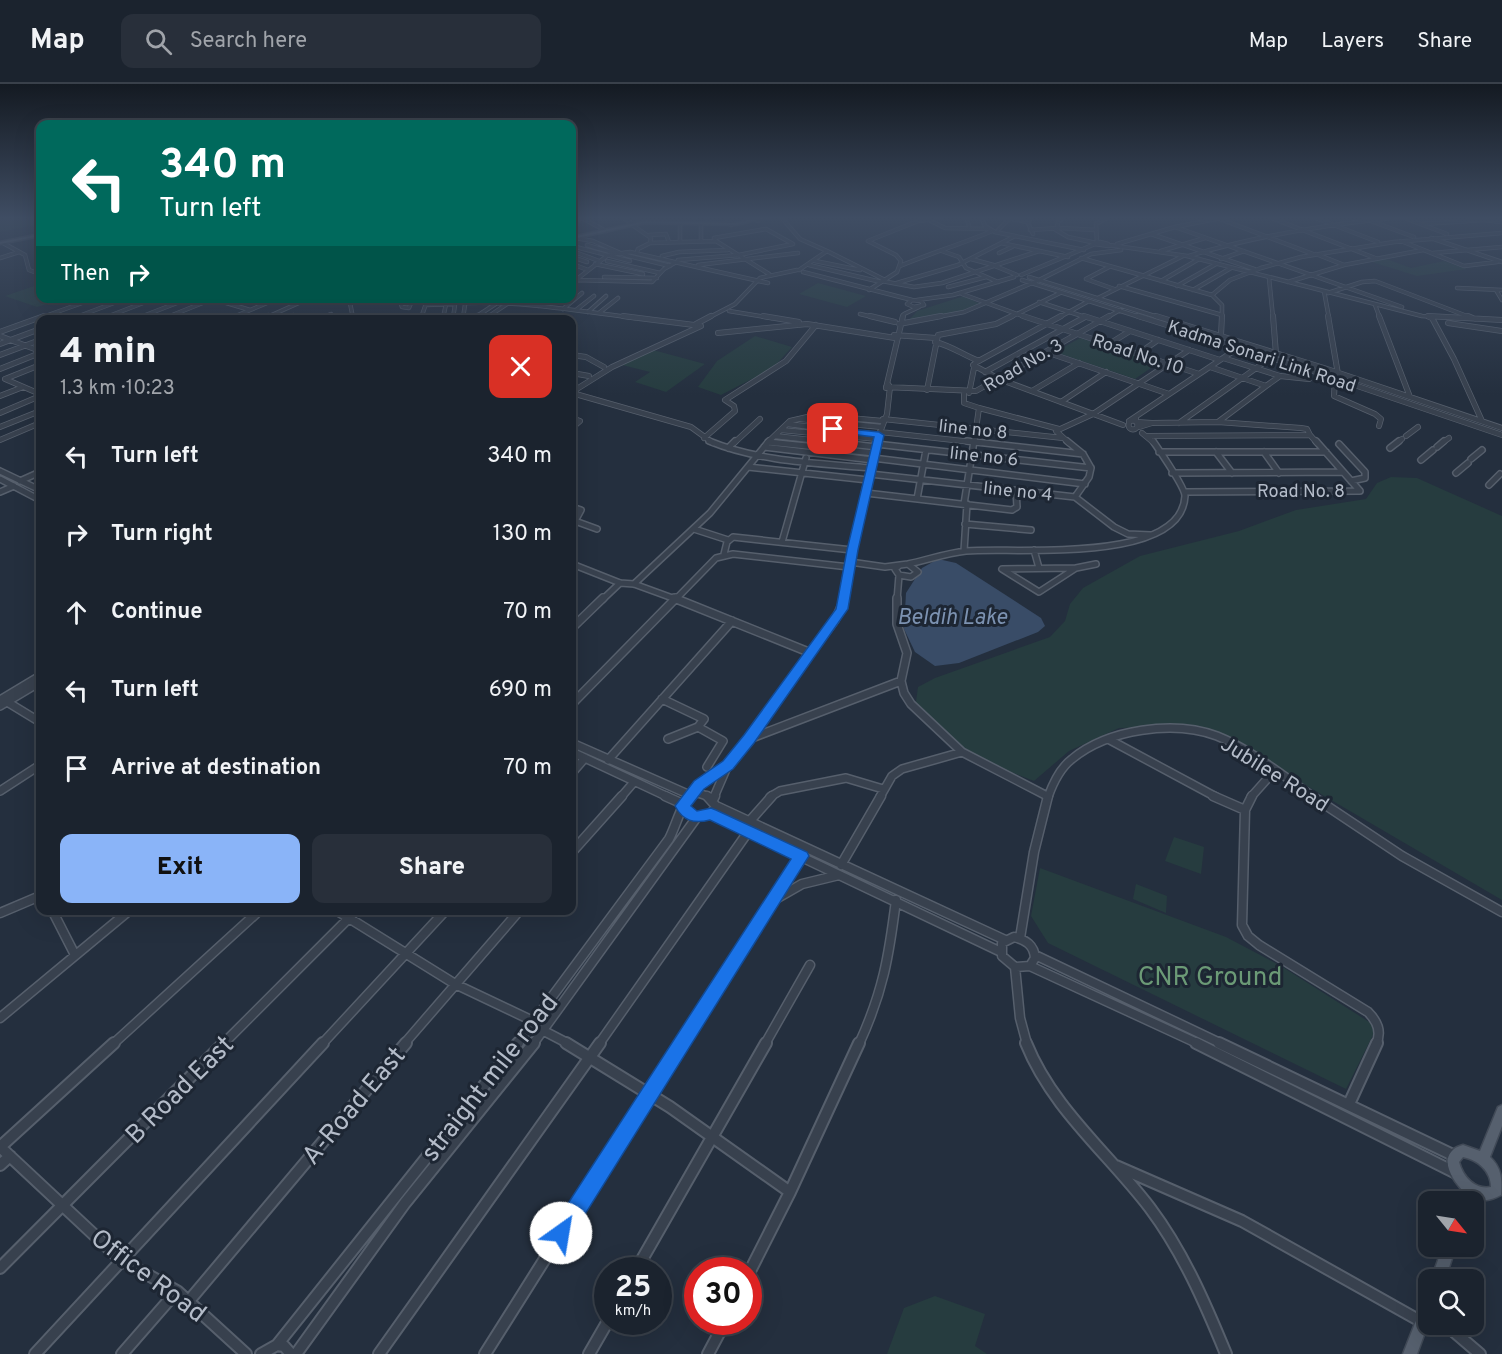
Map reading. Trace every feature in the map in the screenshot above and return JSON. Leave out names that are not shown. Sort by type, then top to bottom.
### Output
[{"type":"main road","points":[[1483,1158],[1502,1111]]},
{"type":"main road","points":[[1467,1191],[1456,1173],[1453,1161],[1458,1153],[1469,1152],[1483,1158],[1499,1174],[1499,1192],[1484,1195]]},
{"type":"main road","points":[[1410,1354],[1418,1333]]},
{"type":"street","points":[[576,280],[581,277],[610,276]]},
{"type":"street","points":[[576,280],[649,283],[657,276]]},
{"type":"street","points":[[741,276],[768,282]]},
{"type":"street","points":[[576,387],[602,371],[696,326],[735,304],[758,280],[765,276]]},
{"type":"street","points":[[576,387],[604,367],[729,311],[743,301],[758,280],[768,276]]},
{"type":"street","points":[[816,276],[919,307]]},
{"type":"street","points":[[818,276],[914,300],[924,305]]},
{"type":"street","points":[[861,276],[895,284],[924,286],[963,276]]},
{"type":"street","points":[[876,276],[883,281]]},
{"type":"street","points":[[869,290],[890,276]]},
{"type":"street","points":[[908,276],[924,286]]},
{"type":"street","points":[[895,284],[917,276]]},
{"type":"street","points":[[860,314],[897,323],[950,316],[986,304],[1046,276]]},
{"type":"street","points":[[1092,276],[1086,279],[1221,315]]},
{"type":"street","points":[[1098,298],[1141,276]]},
{"type":"street","points":[[1143,276],[1212,295],[1221,303],[1219,335],[1213,340]]},
{"type":"street","points":[[1161,281],[1170,276]]},
{"type":"street","points":[[1177,285],[1193,276]]},
{"type":"street","points":[[1193,290],[1217,276]]},
{"type":"street","points":[[1212,295],[1212,292],[1240,276]]},
{"type":"street","points":[[1263,276],[1433,320],[1502,331]]},
{"type":"street","points":[[1288,282],[1306,276]]},
{"type":"street","points":[[1314,276],[1433,320],[1502,320]]},
{"type":"street","points":[[948,287],[986,277],[998,282]]},
{"type":"street","points":[[685,801],[699,785],[728,765],[842,609],[852,550],[878,438],[887,414],[888,386],[897,323],[907,304],[914,300],[945,297],[1018,277],[1029,277]]},
{"type":"street","points":[[897,323],[904,314],[924,305],[1018,277]]},
{"type":"street","name":"Kadma Sonari Link Road","points":[[1018,277],[1060,293],[1334,378],[1502,435]]},
{"type":"street","name":"Kadma Sonari Link Road","points":[[1029,277],[1338,372],[1502,428]]},
{"type":"street","points":[[1179,423],[1276,353],[1269,278]]},
{"type":"street","points":[[1039,280],[1126,307]]},
{"type":"street","points":[[1326,292],[1375,280],[1480,320]]},
{"type":"street","points":[[606,282],[605,286],[641,287]]},
{"type":"street","points":[[1457,288],[1502,290]]},
{"type":"street","points":[[1496,290],[1502,300]]},
{"type":"street","points":[[1326,292],[1338,372],[1334,378],[1334,396],[1375,414],[1381,419],[1379,426]]},
{"type":"street","points":[[576,298],[582,293]]},
{"type":"street","points":[[927,390],[935,340],[942,333],[996,324],[1060,293]]},
{"type":"street","name":"Road No. 10","points":[[962,294],[1017,315],[1199,374]]},
{"type":"street","points":[[576,310],[594,296]]},
{"type":"street","points":[[588,312],[606,296]]},
{"type":"street","points":[[599,313],[618,298]]},
{"type":"street","points":[[1059,429],[964,403],[966,393],[973,365],[1088,302]]},
{"type":"street","points":[[51,315],[83,303]]},
{"type":"street","points":[[81,315],[114,303]]},
{"type":"street","points":[[111,315],[143,303]]},
{"type":"street","points":[[145,315],[177,303]]},
{"type":"street","points":[[190,303],[197,305]]},
{"type":"street","points":[[172,315],[203,303]]},
{"type":"street","points":[[227,303],[250,310]]},
{"type":"street","points":[[238,315],[267,303]]},
{"type":"street","points":[[271,315],[299,303]]},
{"type":"street","points":[[401,303],[402,307],[409,309],[411,303]]},
{"type":"street","points":[[422,315],[425,305],[448,303]]},
{"type":"street","points":[[478,315],[494,303]]},
{"type":"street","points":[[489,315],[504,303]]},
{"type":"street","points":[[512,303],[696,326]]},
{"type":"street","points":[[539,306],[543,303]]},
{"type":"street","points":[[562,309],[570,303]]},
{"type":"street","points":[[1039,303],[1280,376],[1309,379]]},
{"type":"street","points":[[443,315],[444,304]]},
{"type":"street","points":[[1375,305],[1409,395]]},
{"type":"street","name":"Road No. 3","points":[[888,386],[966,393],[983,388],[1126,307]]},
{"type":"street","points":[[729,311],[807,324],[935,340],[953,346],[962,354],[979,361]]},
{"type":"street","points":[[985,372],[1085,317]]},
{"type":"street","points":[[0,334],[36,320]]},
{"type":"street","points":[[1433,320],[1482,420]]},
{"type":"street","points":[[718,333],[807,324]]},
{"type":"street","points":[[704,438],[735,411],[734,406],[725,400],[786,361],[816,325]]},
{"type":"street","points":[[0,344],[36,331]]},
{"type":"street","points":[[1108,344],[1130,331]]},
{"type":"street","points":[[0,334],[36,350]]},
{"type":"street","points":[[1138,354],[1158,340]]},
{"type":"street","points":[[0,355],[36,342]]},
{"type":"street","points":[[1134,428],[1136,417],[1238,348]]},
{"type":"street","points":[[1076,497],[1085,484],[1091,468],[1083,454],[1056,431],[1093,414],[1189,350]]},
{"type":"street","points":[[1046,352],[1169,394]]},
{"type":"street","points":[[0,369],[36,354]]},
{"type":"street","points":[[576,356],[586,357],[604,367]]},
{"type":"street","points":[[1032,391],[1079,363]]},
{"type":"street","points":[[973,365],[1032,391],[1134,428],[1310,435]]},
{"type":"street","points":[[0,385],[36,367]]},
{"type":"street","points":[[1210,367],[1266,386]]},
{"type":"street","points":[[1061,402],[1106,372]]},
{"type":"street","points":[[576,374],[589,376]]},
{"type":"street","points":[[1218,422],[1280,376]]},
{"type":"street","points":[[7,381],[36,393]]},
{"type":"street","points":[[0,396],[23,387]]},
{"type":"street","points":[[576,392],[691,427],[698,430],[704,438],[728,448],[757,456],[806,461],[870,474]]},
{"type":"street","points":[[0,413],[36,397]]},
{"type":"street","points":[[964,551],[966,485],[979,408]]},
{"type":"street","points":[[0,427],[36,413]]},
{"type":"street","points":[[634,584],[710,513],[768,442],[795,419],[816,415],[878,438],[923,464],[1085,484]]},
{"type":"street","points":[[1136,417],[1136,422],[1218,422],[1297,428]]},
{"type":"street","points":[[728,448],[760,419]]},
{"type":"street","points":[[1134,428],[1152,423]]},
{"type":"street","points":[[787,424],[878,438]]},
{"type":"street","points":[[0,440],[36,425]]},
{"type":"street","points":[[1390,448],[1418,427]]},
{"type":"street","points":[[576,700],[716,558],[724,554],[885,567],[964,551],[1125,545],[1143,541],[1172,524],[1183,507],[1185,492],[1159,452],[1134,428]]},
{"type":"street","points":[[1292,435],[1297,428]]},
{"type":"street","name":"Road No. 8","points":[[1185,492],[1360,491],[1307,429],[1297,428]]},
{"type":"street","name":"line no 8","points":[[878,438],[975,429],[1063,438]]},
{"type":"street","points":[[781,430],[878,438]]},
{"type":"street","points":[[775,435],[974,441],[1083,454]]},
{"type":"street","points":[[768,442],[878,438]]},
{"type":"street","points":[[764,447],[808,453],[878,438]]},
{"type":"street","name":"line no 6","points":[[878,438],[926,450],[1091,468]]},
{"type":"street","points":[[1421,460],[1449,438]]},
{"type":"street","points":[[1339,444],[1365,472],[1365,477],[1351,481]]},
{"type":"street","points":[[917,499],[926,450]]},
{"type":"street","points":[[1456,473],[1482,450]]},
{"type":"street","points":[[1159,452],[1326,452]]},
{"type":"street","points":[[1216,452],[1232,473]]},
{"type":"street","points":[[1264,452],[1280,472]]},
{"type":"street","points":[[782,542],[808,453]]},
{"type":"street","points":[[748,467],[801,473],[870,474]]},
{"type":"street","points":[[0,471],[36,488]]},
{"type":"street","points":[[1172,473],[1343,472]]},
{"type":"street","points":[[20,481],[36,474]]},
{"type":"street","name":"line no 4","points":[[870,474],[1076,497],[1114,527],[1128,534],[1155,535]]},
{"type":"street","points":[[1489,485],[1500,474]]},
{"type":"street","points":[[0,480],[36,498]]},
{"type":"street","points":[[0,492],[14,486]]},
{"type":"street","points":[[866,493],[1016,509],[1016,491]]},
{"type":"street","points":[[31,495],[36,492]]},
{"type":"street","points":[[576,522],[597,529]]},
{"type":"street","points":[[965,524],[1032,530]]},
{"type":"street","points":[[694,529],[728,540],[737,537],[852,550]]},
{"type":"street","points":[[724,554],[728,540]]},
{"type":"street","points":[[1034,550],[1039,568]]},
{"type":"street","points":[[898,590],[916,573],[916,569],[932,557]]},
{"type":"street","points":[[908,564],[916,569]]},
{"type":"street","points":[[1076,568],[1039,592],[1002,569],[1076,568],[1096,564]]},
{"type":"street","points":[[900,565],[895,569],[898,590],[896,605],[897,624],[906,653],[902,681],[904,693],[911,704],[962,752],[1047,796]]},
{"type":"street","points":[[576,566],[620,583],[634,584],[675,599],[812,653]]},
{"type":"street","points":[[885,567],[897,574],[911,577]]},
{"type":"street","points":[[576,624],[620,583]]},
{"type":"street","points":[[608,760],[732,621]]},
{"type":"street","points":[[2,702],[36,678]]},
{"type":"street","points":[[749,739],[902,681]]},
{"type":"street","points":[[2,702],[36,684]]},
{"type":"street","points":[[662,699],[704,718],[698,727],[668,739]]},
{"type":"street","points":[[2,702],[36,720]]},
{"type":"street","points":[[698,727],[723,741],[706,767]]},
{"type":"street","name":"Jubilee Road","points":[[1020,938],[1047,796],[1061,769],[1084,751],[1110,740],[1158,729],[1183,728],[1205,732],[1231,744],[1275,770],[1391,849],[1502,912]]},
{"type":"street","points":[[1110,740],[1194,787],[1245,810]]},
{"type":"street","points":[[576,745],[685,801],[688,814],[697,817],[713,807],[728,765]]},
{"type":"street","points":[[841,865],[892,776],[902,769],[962,752]]},
{"type":"street","points":[[576,754],[634,782],[685,801],[701,793],[713,807],[801,856],[896,900],[957,933],[1001,952]]},
{"type":"street","points":[[576,768],[585,758]]},
{"type":"street","points":[[0,791],[36,768]]},
{"type":"street","points":[[1275,770],[1251,797],[1245,810],[1240,915],[1242,925],[1248,936],[1360,1006],[1372,1015],[1379,1026],[1379,1038],[1349,1104]]},
{"type":"street","points":[[379,1354],[592,1055],[771,796],[780,791],[846,778],[883,789]]},
{"type":"street","points":[[576,847],[634,782]]},
{"type":"street","name":"straight mile road","points":[[261,1354],[277,1345],[535,1022],[669,839],[680,818],[685,801]]},
{"type":"street","name":"straight mile road","points":[[296,1354],[405,1203],[544,1031],[697,817]]},
{"type":"street","points":[[748,827],[841,865],[1005,940],[1020,938],[1030,944],[1035,955],[1455,1156]]},
{"type":"street","points":[[485,1354],[801,856]]},
{"type":"street","points":[[772,901],[802,884],[840,874]]},
{"type":"street","points":[[0,913],[36,898]]},
{"type":"street","points":[[757,1257],[875,1009],[888,963],[896,900]]},
{"type":"street","points":[[55,915],[75,955]]},
{"type":"street","points":[[0,1018],[124,915]]},
{"type":"street","points":[[0,1147],[255,915]]},
{"type":"street","points":[[343,915],[456,984],[535,1022]]},
{"type":"street","name":"B Road East","points":[[0,1268],[353,915]]},
{"type":"street","points":[[35,1354],[441,915]]},
{"type":"street","name":"A-Road East","points":[[188,1302],[516,915]]},
{"type":"street","points":[[1005,940],[1001,952],[1005,961],[1015,967],[1030,966],[1190,1040],[1456,1173]]},
{"type":"street","points":[[1030,966],[1035,955]]},
{"type":"street","points":[[643,1257],[810,965]]},
{"type":"street","points":[[1015,967],[1024,1037],[1042,1076],[1150,1209],[1188,1269],[1226,1354]]},
{"type":"street","points":[[544,1031],[592,1055],[650,1091],[790,1192]]},
{"type":"street","name":"Office Road","points":[[0,1147],[121,1260],[177,1291],[246,1354]]},
{"type":"street","points":[[0,1165],[9,1156]]},
{"type":"street","points":[[1114,1165],[1242,1221],[1418,1308]]},
{"type":"street","points":[[122,1354],[177,1291]]},
{"type":"street","points":[[589,1354],[600,1335]]},
{"type":"street","points":[[708,1354],[718,1335]]},
{"type":"street","points":[[1457,1335],[1480,1354]]},
{"type":"street","points":[[277,1345],[284,1346],[291,1354]]},
{"type":"green space","points":[[818,283],[866,296],[847,307],[799,294]]},
{"type":"green space","points":[[36,285],[36,303],[51,303],[37,307],[5,296]]},
{"type":"green space","points":[[964,296],[980,304],[959,312],[909,320],[917,311]]},
{"type":"green space","points":[[755,336],[792,347],[773,368],[721,395],[698,387],[717,361]]},
{"type":"green space","points":[[1080,338],[1158,363],[1135,379],[1055,352]]},
{"type":"green space","points":[[653,350],[705,364],[666,392],[635,382],[650,372],[622,365]]},
{"type":"green space","points":[[1391,477],[1417,478],[1502,516],[1502,900],[1244,749],[1190,726],[1119,728],[1069,751],[1034,781],[967,755],[926,717],[916,702],[918,687],[935,678],[1050,637],[1065,621],[1070,604],[1083,588],[1140,556],[1239,531],[1296,510],[1366,499],[1377,483]]},
{"type":"green space","points":[[1174,837],[1204,847],[1201,874],[1165,861]]},
{"type":"green space","name":"CNR Ground","points":[[1040,868],[1226,937],[1281,966],[1377,1027],[1346,1089],[1048,943],[1031,916]]},
{"type":"green space","points":[[1136,884],[1167,896],[1166,913],[1133,899]]},
{"type":"green space","points":[[935,1296],[985,1314],[975,1346],[987,1354],[887,1354],[904,1308]]},
{"type":"water","name":"Beldih Lake","points":[[938,559],[956,563],[1041,618],[1045,626],[1038,632],[959,663],[935,666],[915,652],[904,629],[906,593],[922,568]]},
{"type":"route","points":[[561,1233],[801,856],[711,814],[702,817],[688,814],[684,811],[682,804],[699,785],[728,765],[842,609],[852,550],[879,435],[833,429]]}]
